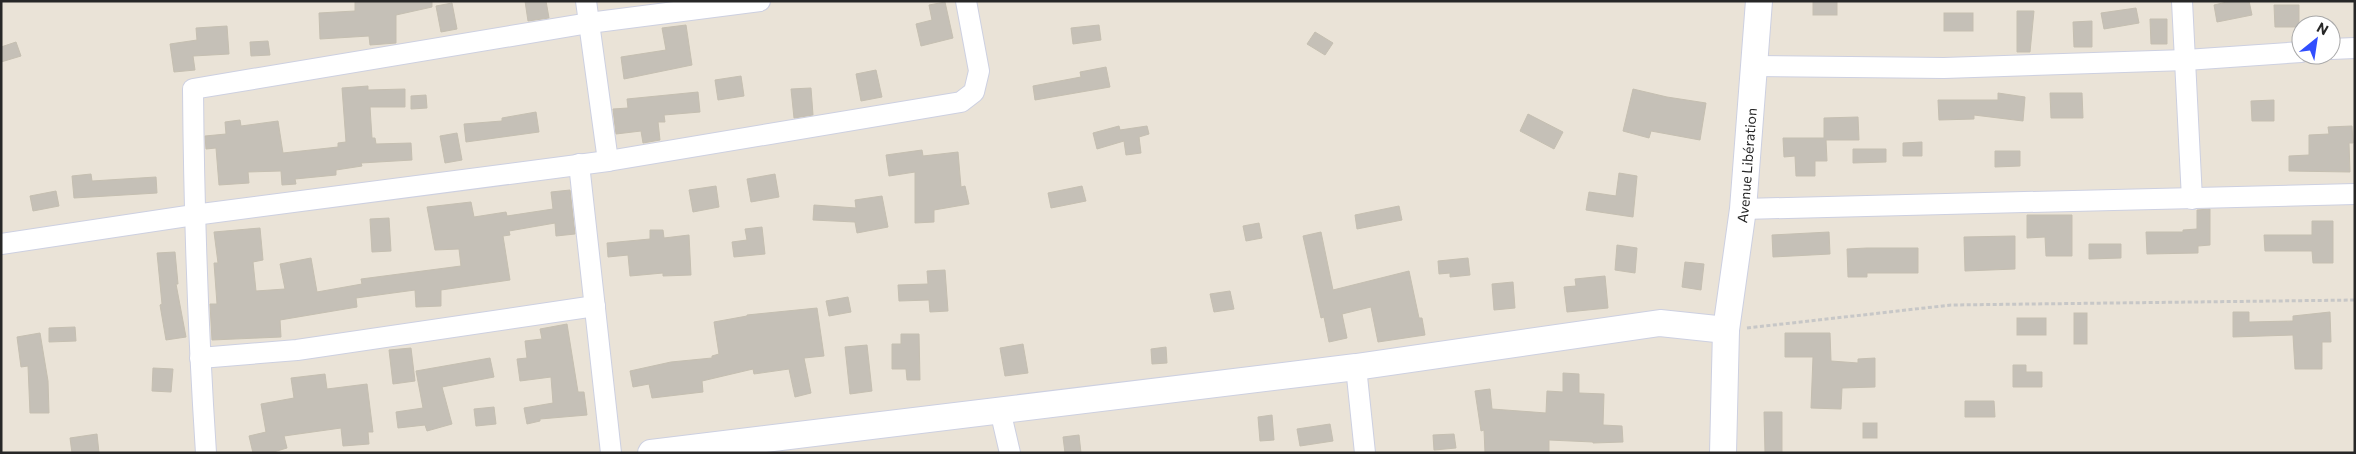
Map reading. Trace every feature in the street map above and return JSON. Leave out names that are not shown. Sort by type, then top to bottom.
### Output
[{"type":"street","points":[[586,1],[608,160]]},
{"type":"street","points":[[206,453],[194,215],[193,89],[589,23],[760,1]]},
{"type":"street","points":[[1,244],[194,215],[608,160],[961,102],[974,92],[979,71],[966,1]]},
{"type":"street","name":"Avenue Libération","points":[[1723,453],[1726,330],[1743,209],[1759,1]]},
{"type":"street","points":[[2182,1],[2192,199]]},
{"type":"street","points":[[2341,49],[2355,48]]},
{"type":"street","points":[[1753,66],[1944,68],[2186,60],[2291,53]]},
{"type":"street","points":[[579,164],[611,453]]},
{"type":"street","points":[[1743,209],[2355,194]]},
{"type":"street","points":[[200,358],[297,350],[594,306]]},
{"type":"street","points":[[651,453],[1356,367],[1660,323],[1726,330]]},
{"type":"street","points":[[1356,367],[1365,453]]},
{"type":"street","points":[[1000,410],[1010,453]]},
{"type":"path","points":[[1726,330],[1951,305],[2355,300]]},
{"type":"building","points":[[432,1],[432,7],[396,15],[396,43],[370,45],[369,36],[320,39],[319,13],[355,11],[355,2]]},
{"type":"building","points":[[525,1],[546,1],[549,18],[528,21]]},
{"type":"building","points":[[1813,1],[1837,1],[1837,15],[1813,15]]},
{"type":"building","points":[[2231,1],[2249,1],[2252,15],[2217,22],[2214,5]]},
{"type":"building","points":[[945,2],[953,38],[921,46],[916,24],[932,20],[929,5]]},
{"type":"building","points":[[452,3],[457,29],[441,32],[436,6]]},
{"type":"building","points":[[2274,5],[2299,5],[2299,15],[2291,15],[2291,27],[2275,27]]},
{"type":"building","points":[[2136,8],[2139,23],[2104,29],[2101,13]]},
{"type":"building","points":[[2017,11],[2034,11],[2030,52],[2017,52]]},
{"type":"building","points":[[1944,13],[1973,13],[1973,31],[1944,31]]},
{"type":"building","points":[[2150,19],[2167,19],[2167,44],[2151,44]]},
{"type":"building","points":[[2092,21],[2092,47],[2074,47],[2073,22]]},
{"type":"building","points":[[686,25],[692,65],[624,79],[621,57],[666,50],[662,28]]},
{"type":"building","points":[[1099,25],[1101,40],[1073,44],[1071,28]]},
{"type":"building","points":[[227,26],[229,54],[193,56],[195,70],[174,72],[170,44],[197,40],[196,28]]},
{"type":"building","points":[[1315,32],[1333,43],[1325,55],[1307,44]]},
{"type":"building","points":[[268,41],[270,55],[251,56],[250,42]]},
{"type":"building","points":[[16,42],[21,56],[1,62],[1,47]]},
{"type":"building","points":[[1106,67],[1110,87],[1035,100],[1033,86],[1081,77],[1080,72]]},
{"type":"building","points":[[876,70],[882,97],[861,101],[856,74]]},
{"type":"building","points":[[741,76],[744,96],[718,100],[715,80]]},
{"type":"building","points":[[368,86],[368,90],[405,89],[405,107],[370,107],[372,138],[375,138],[376,144],[411,143],[412,160],[361,163],[362,166],[336,170],[336,175],[295,179],[296,184],[282,185],[281,171],[248,172],[249,183],[219,185],[216,148],[206,149],[205,136],[226,134],[225,122],[240,120],[241,126],[278,121],[283,153],[338,147],[338,143],[346,142],[342,88]]},
{"type":"building","points":[[811,88],[813,115],[794,118],[791,89]]},
{"type":"building","points":[[1633,89],[1706,103],[1700,140],[1651,131],[1649,138],[1623,131]]},
{"type":"building","points":[[698,92],[700,112],[664,115],[665,122],[658,122],[660,140],[643,143],[641,131],[616,134],[613,109],[628,108],[627,99]]},
{"type":"building","points":[[1998,93],[2025,97],[2023,121],[1974,115],[1974,119],[1939,120],[1938,100],[1998,100]]},
{"type":"building","points":[[2050,93],[2082,93],[2083,118],[2051,118]]},
{"type":"building","points":[[426,95],[427,108],[411,109],[411,96]]},
{"type":"building","points":[[2274,100],[2274,121],[2252,121],[2251,101]]},
{"type":"building","points":[[536,112],[539,132],[466,142],[464,124],[502,121],[502,118]]},
{"type":"building","points":[[1528,114],[1563,132],[1554,149],[1520,131]]},
{"type":"building","points":[[1858,117],[1859,140],[1826,140],[1827,161],[1815,161],[1815,176],[1796,176],[1795,156],[1784,157],[1783,138],[1824,138],[1824,118]]},
{"type":"building","points":[[1119,126],[1120,130],[1147,126],[1149,134],[1139,137],[1141,153],[1126,155],[1124,141],[1097,149],[1093,133]]},
{"type":"building","points":[[2352,126],[2353,143],[2349,143],[2350,172],[2289,171],[2289,156],[2309,155],[2309,135],[2329,134],[2328,127]]},
{"type":"building","points":[[457,133],[462,160],[445,163],[440,136]]},
{"type":"building","points":[[1922,142],[1922,156],[1903,156],[1903,143]]},
{"type":"building","points":[[1853,149],[1886,149],[1886,162],[1853,163]]},
{"type":"building","points":[[922,150],[923,156],[958,152],[961,187],[965,186],[969,204],[934,210],[934,222],[915,223],[915,172],[889,176],[886,155]]},
{"type":"building","points":[[1995,151],[2020,151],[2020,166],[1995,167]]},
{"type":"building","points":[[1619,173],[1637,176],[1633,217],[1586,210],[1589,192],[1616,196]]},
{"type":"building","points":[[91,174],[92,181],[156,177],[157,193],[74,198],[72,176]]},
{"type":"building","points":[[775,174],[779,197],[751,202],[747,179]]},
{"type":"building","points":[[716,186],[719,207],[693,212],[689,190]]},
{"type":"building","points":[[1082,186],[1086,201],[1051,208],[1048,193]]},
{"type":"building","points":[[570,190],[575,234],[556,236],[555,223],[509,231],[510,235],[503,236],[510,280],[441,290],[441,306],[416,307],[415,290],[356,298],[357,307],[280,320],[281,337],[212,340],[210,304],[217,304],[214,263],[218,263],[214,232],[260,228],[263,260],[253,262],[256,291],[285,289],[280,264],[311,258],[317,292],[362,284],[361,279],[461,266],[459,249],[435,250],[427,207],[471,202],[474,217],[506,212],[507,216],[553,209],[551,192]]},
{"type":"building","points":[[56,191],[59,206],[33,211],[30,196]]},
{"type":"building","points":[[882,196],[888,227],[857,233],[855,222],[813,220],[814,205],[856,208],[855,200]]},
{"type":"building","points":[[1399,206],[1402,220],[1357,229],[1355,215]]},
{"type":"building","points":[[2210,209],[2210,245],[2198,246],[2198,253],[2147,254],[2146,232],[2183,232],[2183,230],[2197,229],[2197,210]]},
{"type":"building","points":[[2027,215],[2072,215],[2072,256],[2046,256],[2045,237],[2027,238]]},
{"type":"building","points":[[389,218],[391,251],[372,252],[370,219]]},
{"type":"building","points":[[2312,221],[2333,221],[2333,263],[2313,263],[2312,251],[2265,251],[2264,235],[2312,235]]},
{"type":"building","points":[[1259,223],[1262,238],[1246,241],[1243,226]]},
{"type":"building","points":[[762,227],[765,254],[734,257],[732,242],[747,240],[745,229]]},
{"type":"building","points":[[650,230],[663,230],[664,238],[689,235],[691,275],[663,276],[663,273],[630,276],[628,255],[608,257],[607,243],[650,239]]},
{"type":"building","points":[[1321,232],[1333,290],[1409,271],[1419,318],[1422,318],[1425,335],[1378,342],[1371,307],[1342,314],[1347,338],[1329,342],[1324,317],[1321,318],[1303,236]]},
{"type":"building","points":[[1829,232],[1830,254],[1773,257],[1772,235]]},
{"type":"building","points":[[2015,236],[2015,269],[1965,271],[1964,237]]},
{"type":"building","points":[[2089,244],[2121,244],[2121,258],[2089,259]]},
{"type":"building","points":[[1617,245],[1637,248],[1635,273],[1615,270]]},
{"type":"building","points":[[1918,248],[1918,273],[1867,273],[1867,277],[1848,277],[1847,249]]},
{"type":"building","points":[[175,252],[178,284],[176,284],[186,337],[166,340],[160,305],[162,304],[157,253]]},
{"type":"building","points":[[1468,258],[1470,275],[1450,277],[1450,273],[1439,274],[1438,261]]},
{"type":"building","points":[[1685,262],[1704,264],[1701,290],[1682,287]]},
{"type":"building","points":[[945,270],[948,311],[930,312],[929,300],[899,301],[898,285],[928,284],[927,271]]},
{"type":"building","points":[[1605,276],[1608,308],[1567,312],[1564,287],[1576,286],[1575,279]]},
{"type":"building","points":[[1513,282],[1515,308],[1494,310],[1492,284]]},
{"type":"building","points":[[1230,291],[1234,309],[1214,312],[1210,294]]},
{"type":"building","points":[[848,297],[851,312],[829,316],[826,301]]},
{"type":"building","points":[[817,308],[824,356],[804,358],[811,393],[795,397],[789,369],[754,374],[753,369],[702,381],[703,392],[652,398],[649,384],[633,387],[630,371],[671,362],[712,358],[712,356],[719,354],[714,322],[747,315]]},
{"type":"building","points":[[2233,312],[2249,312],[2249,322],[2293,321],[2293,316],[2330,312],[2331,342],[2322,342],[2322,369],[2295,369],[2293,335],[2233,337]]},
{"type":"building","points":[[2074,313],[2087,313],[2087,344],[2074,344]]},
{"type":"building","points":[[2017,318],[2046,318],[2046,335],[2017,335]]},
{"type":"building","points":[[567,324],[578,392],[584,392],[587,415],[540,419],[540,421],[527,424],[524,408],[553,403],[551,377],[520,381],[517,359],[527,358],[525,341],[542,339],[540,329]]},
{"type":"building","points":[[75,327],[76,341],[49,342],[49,328]]},
{"type":"building","points":[[40,333],[48,381],[49,413],[30,413],[28,366],[21,367],[17,337]]},
{"type":"building","points":[[1785,333],[1830,333],[1831,361],[1858,363],[1858,359],[1875,358],[1875,387],[1842,388],[1841,409],[1811,408],[1813,357],[1785,357]]},
{"type":"building","points":[[901,334],[919,334],[920,380],[907,380],[906,369],[892,369],[892,344],[901,344]]},
{"type":"building","points":[[1023,344],[1028,373],[1005,376],[1000,348]]},
{"type":"building","points":[[867,345],[872,391],[850,394],[845,347]]},
{"type":"building","points":[[1166,347],[1167,363],[1152,364],[1151,349]]},
{"type":"building","points":[[411,348],[415,381],[393,384],[389,350]]},
{"type":"building","points":[[490,358],[494,377],[442,387],[452,424],[427,431],[425,425],[398,428],[396,412],[423,408],[416,371]]},
{"type":"building","points":[[2013,365],[2026,365],[2026,372],[2042,372],[2042,387],[2013,387]]},
{"type":"building","points":[[153,368],[173,369],[171,392],[152,391]]},
{"type":"building","points":[[1563,373],[1579,374],[1579,393],[1604,394],[1603,425],[1622,426],[1623,442],[1593,443],[1549,440],[1549,453],[1485,453],[1484,430],[1481,431],[1475,391],[1490,389],[1492,409],[1546,413],[1547,391],[1563,392]]},
{"type":"building","points":[[325,374],[327,389],[367,384],[373,432],[368,432],[369,444],[343,446],[341,428],[284,436],[287,448],[270,453],[253,453],[249,436],[266,432],[261,404],[294,398],[291,378]]},
{"type":"building","points":[[1965,401],[1994,401],[1995,417],[1965,417]]},
{"type":"building","points":[[494,407],[496,424],[476,426],[474,409]]},
{"type":"building","points":[[1764,412],[1782,412],[1782,453],[1765,453]]},
{"type":"building","points":[[1272,415],[1274,440],[1260,441],[1258,417]]},
{"type":"building","points":[[1863,423],[1877,423],[1877,438],[1863,438]]},
{"type":"building","points":[[1330,424],[1333,441],[1300,446],[1297,429]]},
{"type":"building","points":[[97,434],[99,453],[72,453],[70,438]]},
{"type":"building","points":[[1454,434],[1456,448],[1434,450],[1433,435]]},
{"type":"building","points":[[1079,435],[1081,453],[1065,453],[1063,437]]}]
